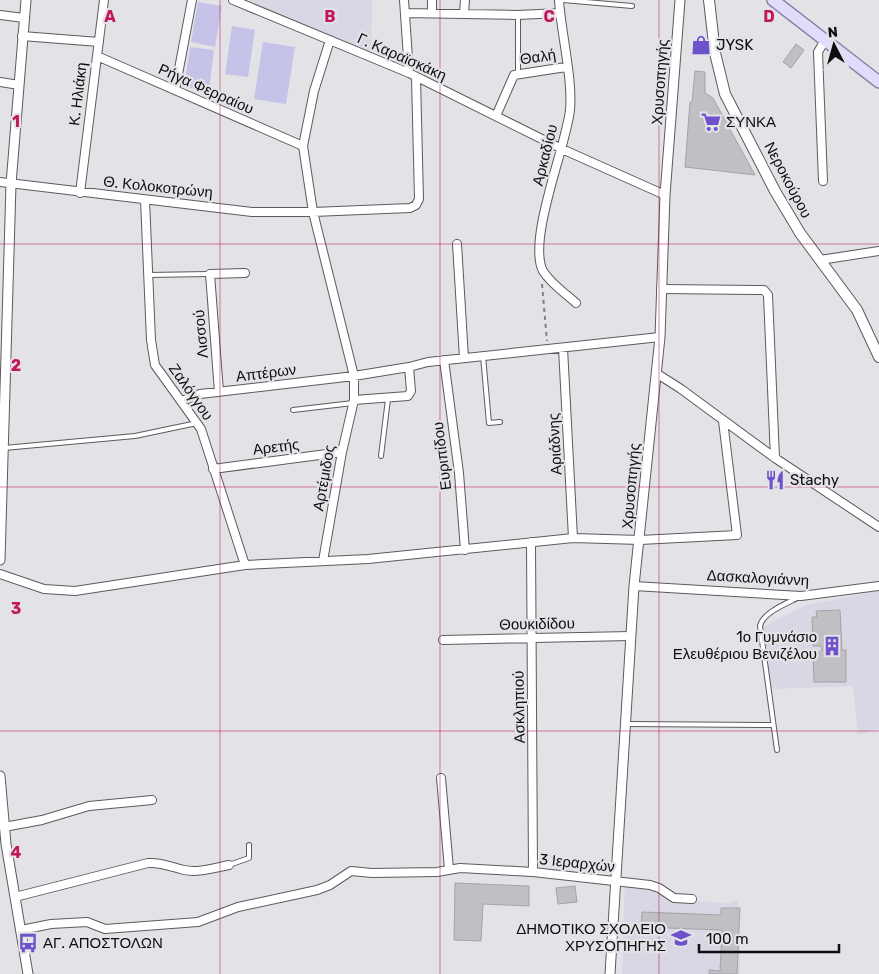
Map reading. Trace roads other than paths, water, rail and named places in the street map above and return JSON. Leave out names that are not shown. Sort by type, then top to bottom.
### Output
[{"type":"main road","name":"Νεροκούρου","points":[[710,0],[715,53],[725,94],[774,191],[800,233],[856,310],[879,355]]},
{"type":"main road","points":[[773,0],[879,82]]},
{"type":"street","points":[[0,560],[4,448],[3,382],[11,184],[26,0]]},
{"type":"street","name":"Κ. Ηλιάκη","points":[[80,192],[104,0]]},
{"type":"street","points":[[174,90],[192,0]]},
{"type":"street","name":"Γ. Καραϊσκάκη","points":[[233,0],[246,3],[409,72],[416,78],[562,149],[666,195]]},
{"type":"street","points":[[404,0],[409,72]]},
{"type":"street","points":[[432,0],[432,13]]},
{"type":"street","points":[[464,13],[465,0]]},
{"type":"street","name":"Αρκαδίου","points":[[558,0],[570,109],[562,149],[545,209],[540,243],[542,269],[549,279],[576,303]]},
{"type":"street","name":"Χρυσοπηγής","points":[[610,974],[627,724],[634,586],[660,337],[666,195],[680,0]]},
{"type":"street","points":[[405,13],[518,15],[560,13]]},
{"type":"street","points":[[0,15],[24,18]]},
{"type":"street","points":[[22,36],[99,42]]},
{"type":"street","points":[[330,40],[314,91],[303,146],[313,212],[354,376],[353,401],[405,398],[411,394],[409,367]]},
{"type":"street","points":[[823,181],[818,52],[825,40]]},
{"type":"street","name":"Ρήγα Φερραίου","points":[[97,56],[303,146]]},
{"type":"street","name":"Θαλή","points":[[516,74],[566,67]]},
{"type":"street","points":[[496,116],[516,74]]},
{"type":"street","name":"Θ. Κολοκοτρώνη","points":[[0,182],[252,212],[404,209],[416,205],[418,199],[416,78]]},
{"type":"street","points":[[0,82],[19,85]]},
{"type":"street","name":"Ζαλόγγου","points":[[145,200],[151,340],[155,365],[182,401],[205,438],[245,565]]},
{"type":"street","points":[[457,244],[464,358]]},
{"type":"street","points":[[820,260],[879,251]]},
{"type":"street","points":[[210,274],[245,273]]},
{"type":"street","name":"Λισσού","points":[[210,274],[219,392]]},
{"type":"street","points":[[661,289],[764,290],[768,295],[775,458]]},
{"type":"street","points":[[354,376],[444,360],[660,337]]},
{"type":"street","name":"Αριάδνης","points":[[563,348],[573,538]]},
{"type":"street","name":"Ευριπίδου","points":[[444,360],[458,473],[465,550]]},
{"type":"street","points":[[656,373],[681,389],[775,458],[879,528]]},
{"type":"street","name":"Απτέρων","points":[[182,401],[200,394],[354,376]]},
{"type":"street","name":"Αρτέμιδος","points":[[323,561],[353,401]]},
{"type":"street","points":[[0,574],[44,589],[75,591],[245,565],[368,559],[573,538],[640,540],[737,535],[723,421]]},
{"type":"street","name":"Αρετής","points":[[214,469],[342,452]]},
{"type":"street","name":"Ασκληπιού","points":[[531,542],[534,872]]},
{"type":"street","name":"Δασκαλογιάννη","points":[[634,586],[801,596],[879,586]]},
{"type":"street","name":"Θουκιδίδου","points":[[443,640],[631,636]]},
{"type":"street","points":[[0,776],[4,826],[3,844],[15,897],[28,974]]},
{"type":"street","points":[[441,778],[451,868]]},
{"type":"street","points":[[4,826],[42,820],[89,806],[152,800]]},
{"type":"street","points":[[15,897],[148,863],[161,862],[183,870],[196,871],[229,865]]},
{"type":"street","name":"3 Ιεραρχών","points":[[20,930],[51,924],[87,922],[105,929],[198,922],[238,907],[318,890],[330,885],[351,871],[372,873],[437,872],[451,868],[534,872],[650,885],[659,888],[674,898],[692,899]]},
{"type":"lane","points":[[563,0],[632,6]]},
{"type":"lane","points":[[516,74],[518,15]]},
{"type":"lane","points":[[148,275],[210,274]]},
{"type":"lane","points":[[482,356],[489,423],[500,422]]},
{"type":"lane","points":[[381,456],[388,399]]},
{"type":"lane","points":[[293,410],[353,401]]},
{"type":"lane","points":[[4,448],[134,436],[197,423]]},
{"type":"lane","points":[[777,750],[761,622],[772,613],[801,596]]},
{"type":"lane","points":[[627,724],[773,725]]},
{"type":"lane","points":[[229,865],[249,858],[249,845]]},
{"type":"place","name":"JYSK","points":[[701,45]]},
{"type":"place","name":"ΣΥΝΚΑ","points":[[711,122]]},
{"type":"place","name":"Stachy","points":[[775,480]]},
{"type":"place","name":"1ο Γυμνάσιο Ελευθέριου Βενιζέλου","points":[[832,646]]},
{"type":"place","name":"ΔΗΜΟΤΙΚΟ ΣΧΟΛΕΙΟ ΧΡΥΣΟΠΗΓΗΣ","points":[[681,938]]},
{"type":"place","name":"ΑΓ. ΑΠΟΣΤΟΛΩΝ","points":[[28,943]]}]
